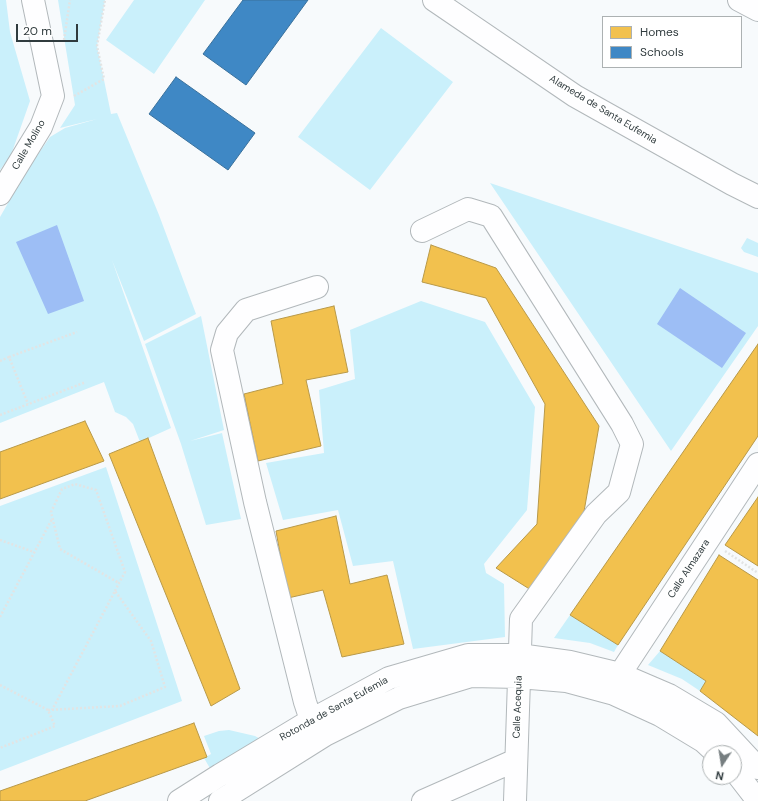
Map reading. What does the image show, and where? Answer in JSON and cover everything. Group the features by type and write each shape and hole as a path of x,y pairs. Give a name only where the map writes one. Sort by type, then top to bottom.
{"street":[{"name":"Calle Molino","path":"0,194 41,126 53,96 33,0"},
{"name":"Alameda de Santa Eufemia","path":"434,0 575,96 758,197"},
{"path":"739,0 758,10"},
{"name":"Calle Acequia","path":"422,231 468,208 491,216 622,424 632,444 620,492 596,514 521,619 515,801"},
{"path":"311,720 305,702 255,502 222,350 227,333 246,310 317,287"},
{"name":"Calle Almazara","path":"620,674 758,464"},
{"name":"Rotonda de Santa Eufemia","path":"179,801 220,774 311,720 389,678 468,655 519,655 570,662 620,674 669,695 716,723 758,768"},
{"name":"Rotonda de Santa Eufemia","path":"228,799 325,735 399,698 471,676 519,677 566,681 614,694 660,714 707,745"},
{"path":"423,801 516,760"},
{"path":"742,780 758,801"}],"path":[{"path":"73,96 104,79 97,46 105,0"},
{"path":"0,361 78,332"},
{"path":"9,357 28,404"},
{"path":"0,415 86,382"},
{"path":"0,748 55,726 50,710 125,572 96,490 75,484 62,489 51,512 60,549 119,583"},
{"path":"0,617 52,518"},
{"path":"0,540 34,552"},
{"path":"708,540 758,573"},
{"path":"0,685 50,710 120,706 165,687 151,641 115,591"}],"shaded area":[{"path":"0,0 6,0 10,32 30,101 11,155 0,170"},
{"path":"58,0 105,0 97,46 111,114 117,113 159,215 196,314 144,341 112,260 171,428 140,442 133,424 126,417 115,412 104,382 0,423 0,217 27,170 50,137 65,128 97,119 60,128 75,105"},
{"path":"134,0 205,0 154,74 106,40"},
{"path":"381,28 453,82 370,190 298,137"},
{"path":"490,183 758,273 758,326 671,451"},
{"path":"747,238 758,243 758,257 744,252 741,248"},
{"path":"421,301 485,322 535,407 527,510 484,564 486,573 504,584 505,637 413,649 393,561 353,566 338,510 283,520 266,463 324,453 319,390 355,379 350,330"},
{"path":"201,316 224,430 190,441 222,433 241,519 206,525 181,444 145,344"},
{"path":"106,467 182,701 0,771 0,506"},
{"path":"570,615 618,645 614,652 590,643 554,638"},
{"path":"660,651 706,681 700,691 682,679 648,665"},
{"path":"229,730 255,736 264,741 211,770 204,758 211,754 204,736 219,731"}],"water":[{"path":"57,225 84,301 48,314 16,242"},
{"path":"680,288 746,333 722,368 657,324"}],"building: Homes":[{"path":"431,245 496,268 599,426 582,523 539,595 496,568 537,524 545,404 486,298 422,282"},
{"path":"334,306 348,372 306,380 321,446 258,461 244,394 283,384 271,321"},
{"path":"758,344 758,436 618,645 570,615"},
{"path":"85,421 104,461 0,499 0,452"},
{"path":"148,438 240,689 211,706 109,454"},
{"path":"758,497 758,566 725,545"},
{"path":"336,516 350,584 387,575 404,644 342,657 323,590 288,598 276,531"},
{"path":"719,555 758,580 758,736 700,691 706,681 660,651"},
{"path":"194,723 207,757 85,801 0,801 0,791"}],"building: Schools":[{"path":"243,0 308,0 246,85 203,54"},
{"path":"176,77 255,133 228,170 149,114"}]}
